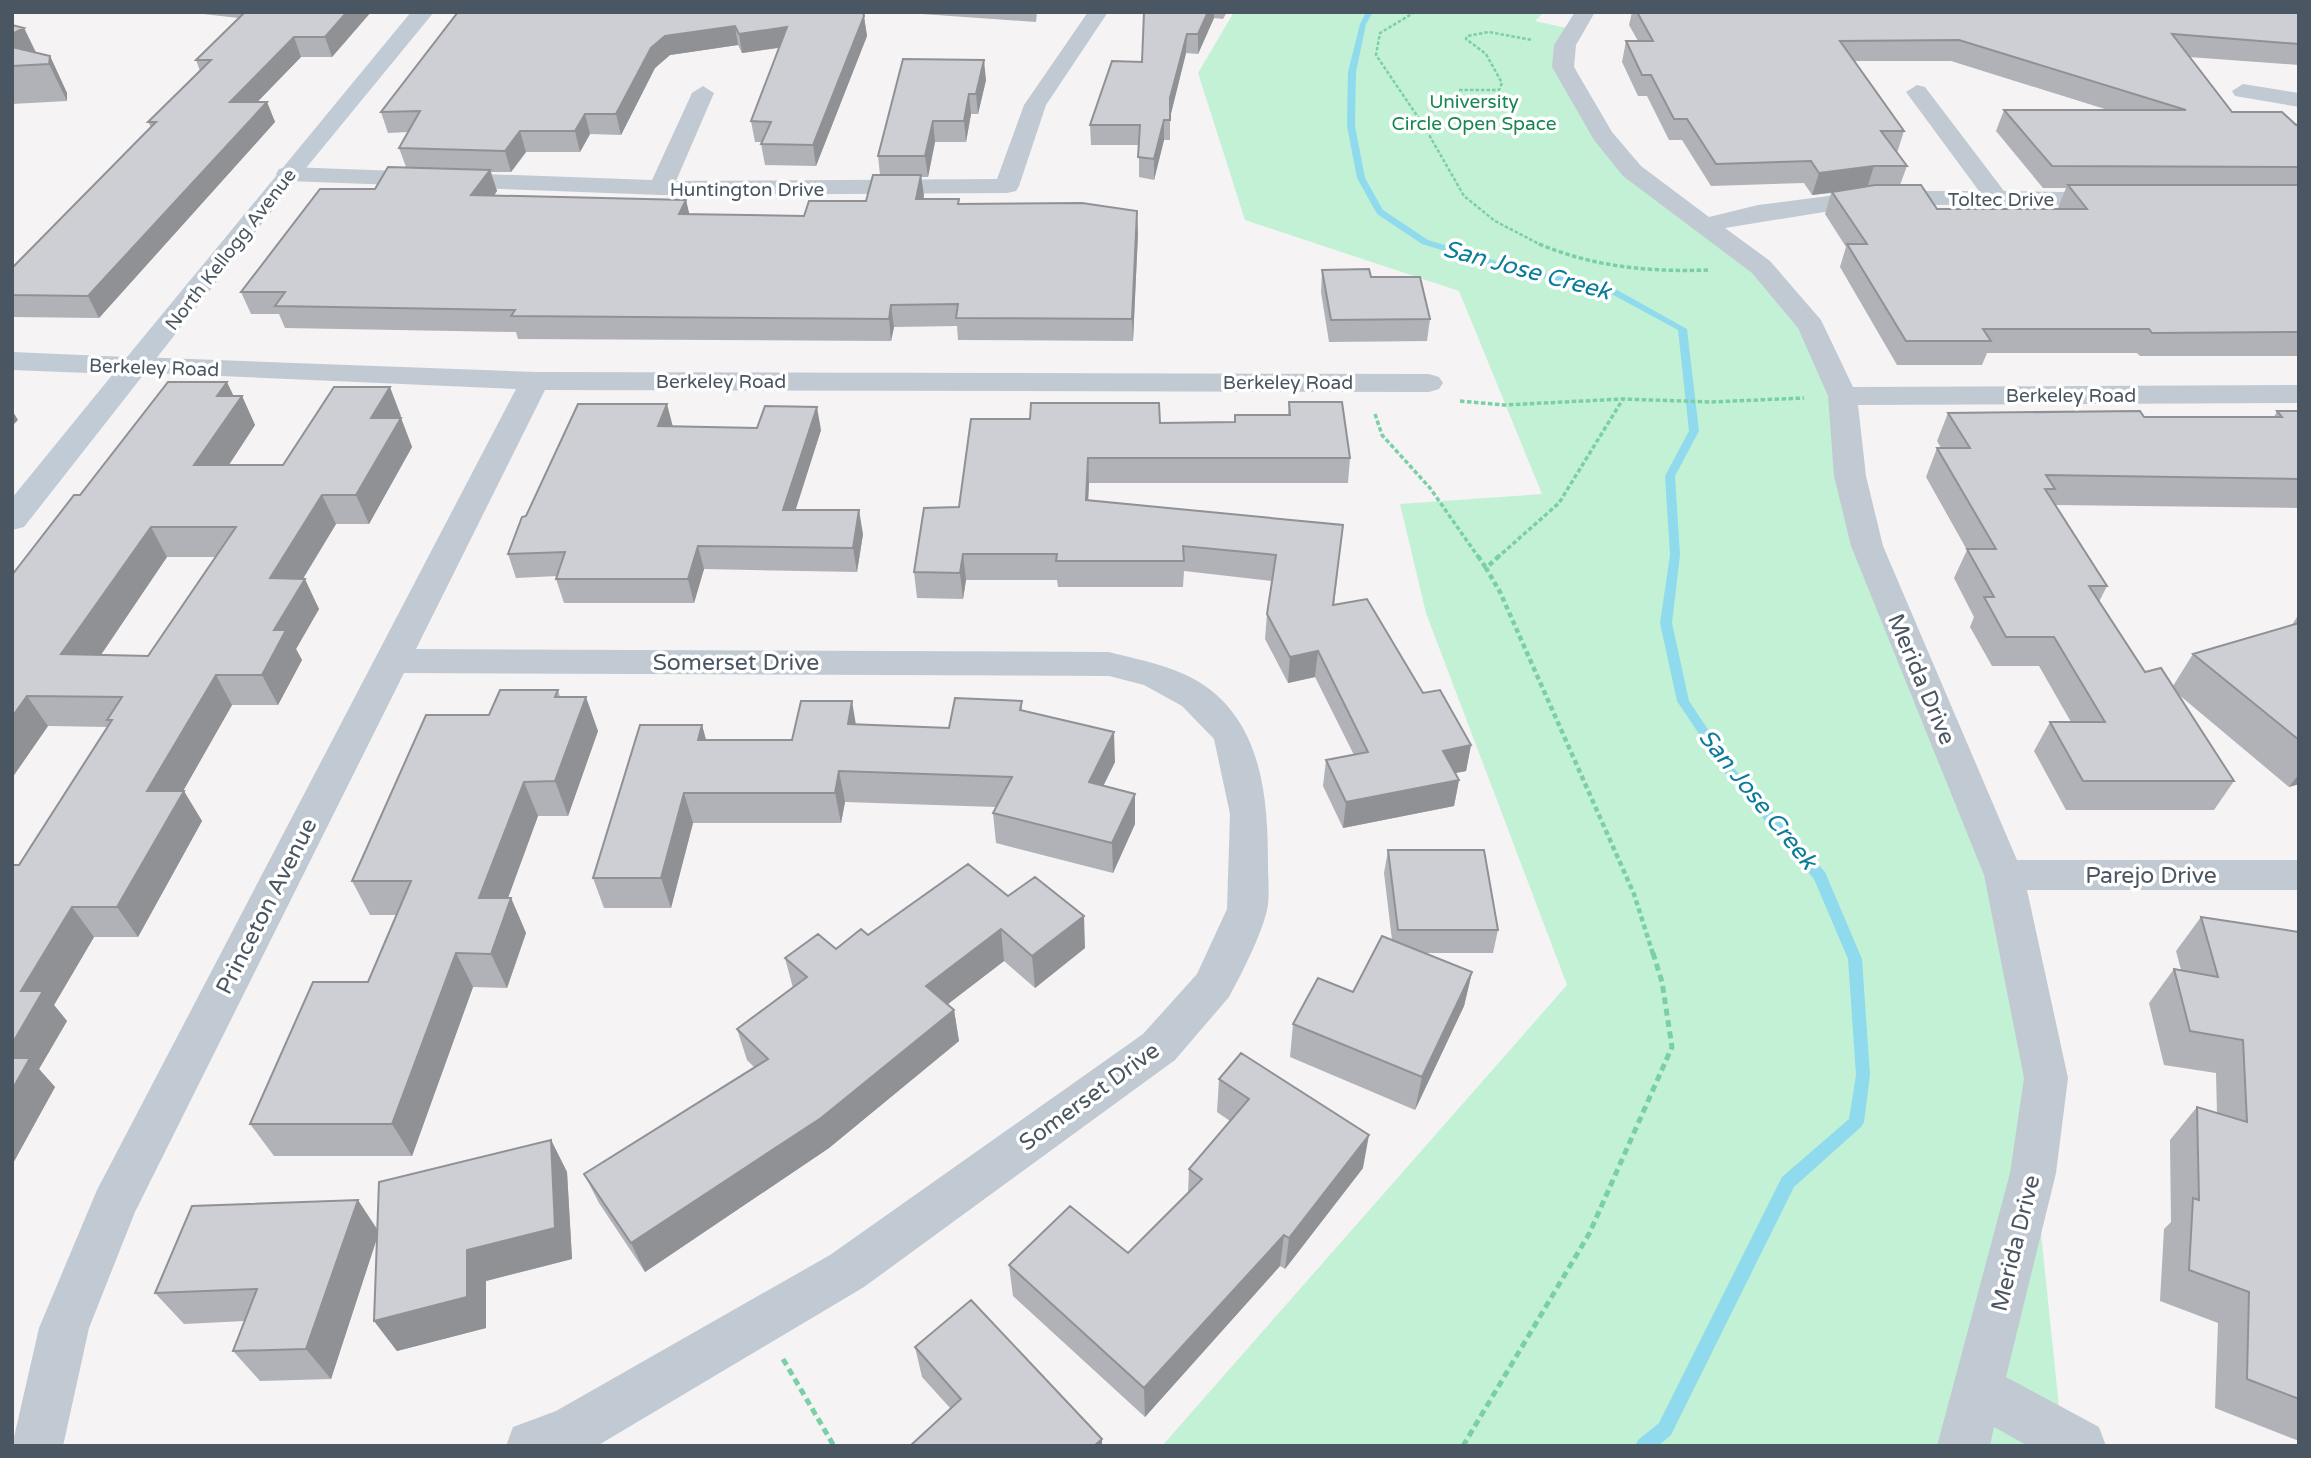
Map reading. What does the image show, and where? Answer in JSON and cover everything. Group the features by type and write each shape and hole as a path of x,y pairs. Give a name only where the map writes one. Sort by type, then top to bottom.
{"street":[{"name":"North Kellogg Avenue","path":"12,520 138,366 288,174 423,12"},
{"name":"Huntington Drive","path":"288,174 661,188 1007,186 1035,105 1098,12"},
{"path":"1564,45 1585,12"},
{"name":"Merida Drive","path":"1564,45 1563,67 1602,135 1632,171 1761,267 1811,326 1843,396 1850,476 1867,547 2004,875 2046,1078 2033,1173 1963,1446"},
{"path":"2243,91 2299,100"},
{"path":"1917,92 1998,199"},
{"path":"661,188 703,93"},
{"name":"Toltec Drive","path":"1706,225 1758,213 1867,198 2135,198"},
{"name":"Berkeley Road","path":"12,361 535,381 1429,383"},
{"name":"Princeton Avenue","path":"36,1446 64,1328 114,1205 535,381"},
{"name":"Berkeley Road","path":"1843,396 2299,394"},
{"name":"Somerset Drive","path":"391,661 1110,664 1156,676 1195,696 1224,726 1232,739 1249,814 1247,909 1214,985 1159,1047 847,1271 570,1432 532,1446"},
{"name":"Parejo Drive","path":"2004,875 2299,874"},
{"path":"1978,1389 2080,1446"}],"path":[{"path":"1415,12 1380,33 1376,55 1396,91 1424,125 1461,194 1481,214 1552,252 1605,268 1665,273 1761,267"},
{"path":"1460,90 1491,92 1499,90 1502,83 1486,54 1473,47 1466,39 1468,36 1499,33 1564,45"},
{"path":"1364,382 1382,435 1430,488 1500,592 1634,894 1661,982 1672,1047 1589,1234 1463,1446"},
{"path":"1429,383 1443,400 1504,405 1623,399 1710,402 1843,396"},
{"path":"1486,568 1559,503 1623,399"},
{"path":"761,1322 834,1446"}],"green space":[{"name":"University Circle Open Space","path":"1234,12 1544,12 1535,21 1571,29 1565,45 1603,135 1706,225 1811,326 1850,476 2004,875 2063,1446 1162,1446 1567,985 1426,613 1400,504 1542,494 1459,291 1245,220 1198,73"}],"building":[{"path":"245,12 347,12 325,37 294,37 230,102 267,102 88,296 12,295 12,268 156,122 148,122 211,60 196,60"},
{"path":"458,12 863,12 864,16 813,145 761,144 771,122 751,121 787,27 739,34 735,26 665,36 651,48 616,114 585,114 575,131 520,131 505,151 399,148 420,111 381,112"},
{"path":"1144,12 1208,12 1198,34 1187,34 1170,98 1170,120 1164,120 1154,159 1138,157 1140,125 1090,125 1112,61 1142,62"},
{"path":"1637,12 2299,12 2299,44 2172,34 2232,112 2282,112 2296,125 2299,124 2299,167 2052,166 2004,110 2186,110 1959,40 1840,41 1904,131 1881,131 1907,166 1874,166 1819,173 1811,161 1716,164 1687,119 1674,119 1651,75 1642,75 1626,41 1653,41"},
{"path":"12,25 24,28 12,34"},
{"path":"12,47 50,56 49,64 12,66"},
{"path":"903,59 984,60 976,94 969,94 964,121 933,121 925,156 878,156"},
{"path":"388,167 490,170 471,195 686,200 679,214 804,216 809,201 866,201 873,175 921,175 916,199 959,199 958,204 1082,203 1137,211 1132,319 956,318 958,304 891,305 889,319 511,316 515,310 275,306 285,292 241,292 320,189 375,189"},
{"path":"1875,185 1921,185 1937,209 2087,209 2068,185 2299,185 2299,332 2152,333 2149,329 1983,329 1991,341 1906,341 1847,244 1867,244 1832,192"},
{"path":"1369,269 1371,277 1420,277 1430,319 1331,320 1322,270"},
{"path":"168,382 227,382 217,396 242,396 194,465 283,465 334,387 390,387 371,418 401,418 356,495 322,495 270,578 305,579 274,630 286,630 262,675 216,675 147,791 184,791 117,907 72,907 21,991 43,991 12,1044 12,865 19,865 112,720 107,720 122,697 27,696 12,717 12,575 74,495 80,495","holes":["151,527 236,527 148,656 61,654"]},
{"path":"1289,402 1342,402 1350,458 1088,458 1086,500 1343,525 1333,605 1367,599 1423,693 1440,690 1471,745 1443,751 1459,780 1346,802 1326,760 1368,752 1318,651 1290,657 1267,614 1276,555 1183,546 1184,561 1056,561 1057,554 963,554 960,573 914,572 924,508 959,507 971,419 1030,419 1031,403 1159,403 1160,423 1235,422 1235,415 1290,415"},
{"path":"578,404 667,404 658,426 757,428 765,406 817,407 783,510 859,510 853,548 698,546 688,579 556,579 565,552 508,554 522,517 526,516"},
{"path":"2140,411 2144,417 2282,417 2277,411 2299,411 2299,479 2046,475 2055,489 2045,489 2107,586 2089,586 2145,672 2161,668 2234,781 2083,781 2050,722 2105,722 2054,637 2006,637 1984,597 1994,597 1967,549 1996,549 1937,448 1970,448 1948,413"},
{"path":"2299,623 2299,740 2193,654"},
{"path":"500,690 558,690 555,697 586,697 555,781 524,782 479,898 511,898 491,954 456,953 392,1124 250,1124 313,982 368,982 411,881 352,881 426,715 489,715"},
{"path":"955,698 1022,701 1020,710 1114,732 1089,782 1135,794 1112,843 993,813 1012,777 839,771 835,793 684,793 661,878 593,878 640,725 702,725 698,740 792,740 801,701 852,701 848,724 949,728"},
{"path":"1388,850 1484,850 1498,930 1398,930"},
{"path":"968,864 1008,896 1035,877 1084,916 1032,956 1001,929 926,986 954,1010 821,1118 631,1243 584,1174 768,1059 737,1029 807,977 785,958 818,934 836,949 861,929 868,935"},
{"path":"2201,917 2299,932 2299,1399 2247,1379 2249,1292 2189,1270 2193,1198 2199,1200 2197,1107 2247,1122 2243,1040 2190,1031 2174,969 2218,977"},
{"path":"1382,936 1472,972 1422,1077 1293,1024 1318,978 1353,992"},
{"path":"1241,1053 1369,1135 1289,1238 1284,1235 1144,1388 1009,1265 1070,1206 1128,1253 1202,1179 1189,1169 1249,1099 1219,1079"},
{"path":"12,1058 30,1058 12,1090"},
{"path":"551,1140 555,1228 467,1250 467,1297 374,1321 379,1182"},
{"path":"358,1200 306,1349 233,1351 257,1289 155,1293 192,1206"},
{"path":"971,1300 1102,1439 1094,1446 910,1446 961,1399 915,1347"}],"waterway":[{"name":"San Jose Creek","path":"1370,12 1363,24 1352,72 1351,126 1361,178 1380,212 1425,242 1524,272 1607,288 1682,329 1694,431 1670,476 1675,555 1666,623 1683,701 1729,770 1820,876 1855,959 1863,1075 1856,1122 1788,1182 1665,1429 1644,1446"}]}
